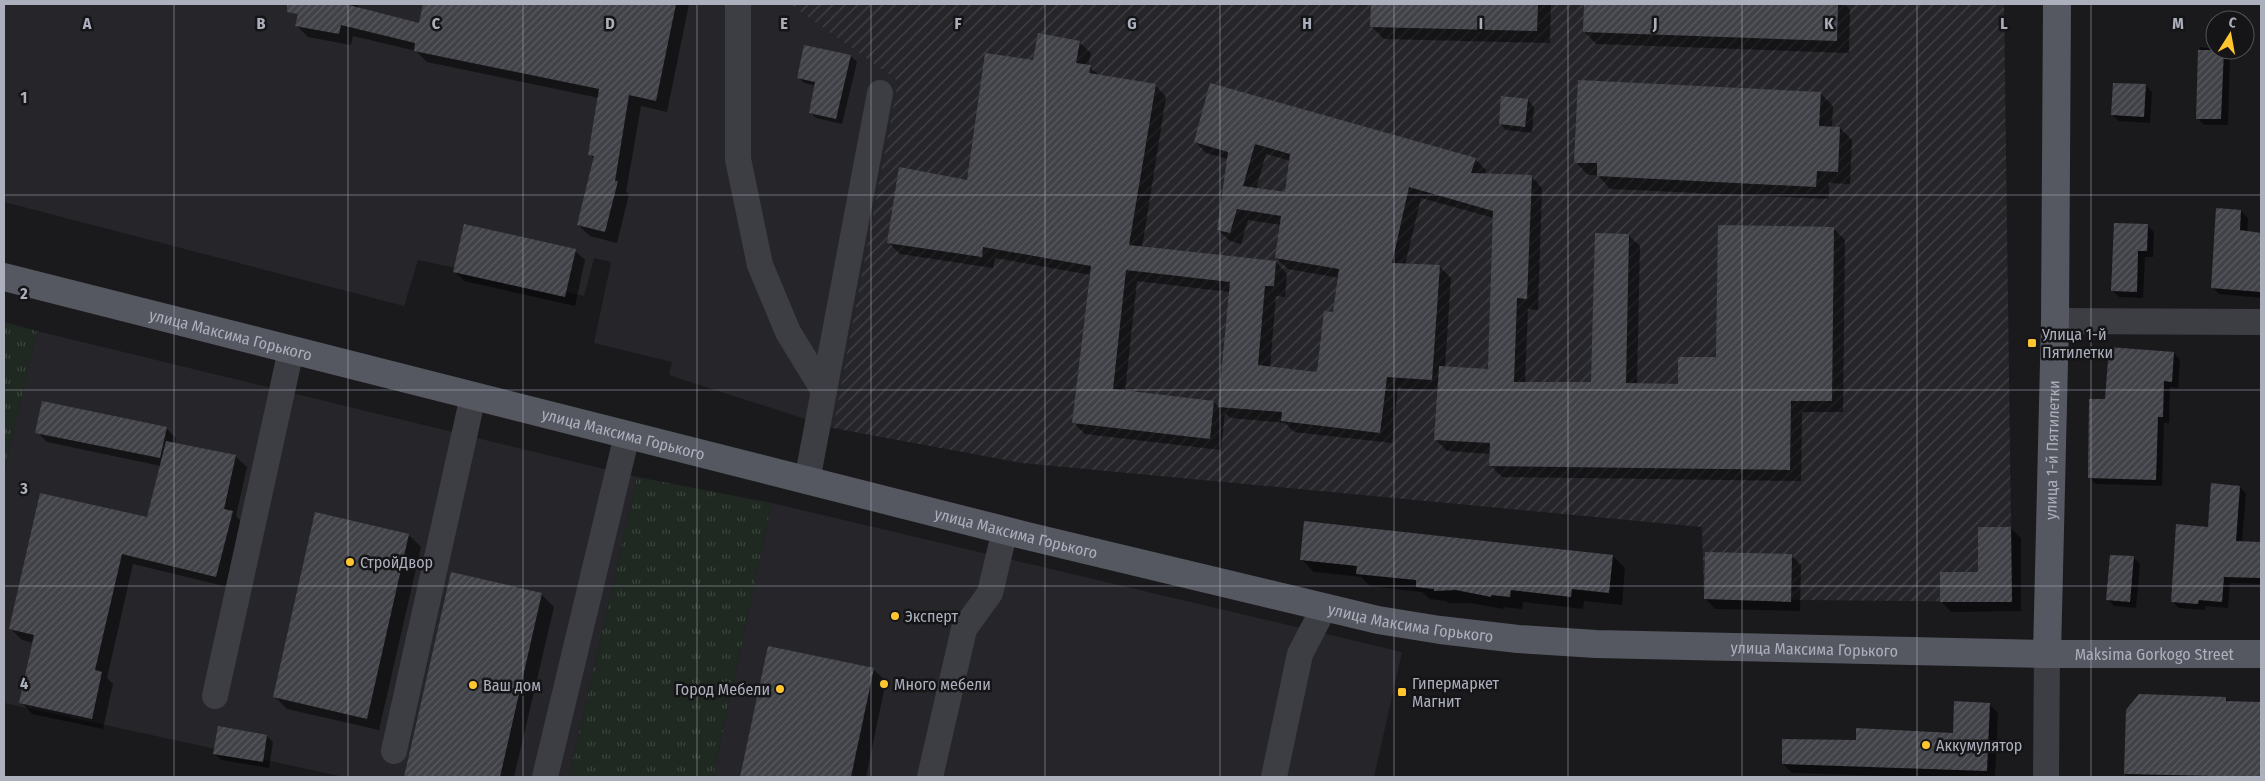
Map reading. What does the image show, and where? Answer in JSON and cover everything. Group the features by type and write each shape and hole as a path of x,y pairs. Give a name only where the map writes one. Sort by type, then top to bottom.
{"main road":[{"name":"улица 1-й Пятилетки","path":"2048,654 2055,321 2058,4"},
{"name":"улица Максима Горького","path":"4,277 1005,530 1324,608 1440,630 1518,639 1596,644 2048,654"},
{"name":"Maksima Gorkogo Street","path":"2048,654 2261,654"}],"street":[{"path":"738,4 738,159 760,265 788,332 824,392"},
{"path":"807,481 880,93"},
{"path":"2055,321 2261,322"},
{"path":"215,696 291,350"},
{"path":"394,751 473,396"},
{"path":"545,777 628,435"},
{"path":"930,777 964,629 990,592 1005,530"},
{"path":"1274,777 1300,654 1324,608"},
{"name":"улица 1-й Пятилетки","path":"2046,777 2048,654"}],"shaded area":[{"path":"4,4 790,4 898,81 833,428 669,375 672,362 594,343 611,262 594,258 584,296 418,260 404,306 4,202"},
{"path":"790,4 2004,4 2012,602 1704,599 1702,527 1022,463 833,428 898,81"},
{"path":"37,331 637,477 569,777 344,777 4,703 4,473"},
{"path":"772,503 1402,652 1374,777 713,777"}],"green space":[{"path":"4,322 37,331 4,473"},
{"path":"637,477 772,503 713,777 569,777"}],"building":[{"path":"287,4 345,4 419,23 423,4 676,4 656,101 629,95 615,181 618,181 605,232 577,225 594,156 588,155 599,89 414,51 415,43 341,25 339,34 295,26 298,14 287,12"},
{"path":"1371,4 1538,4 1537,31 1370,27"},
{"path":"1584,4 1838,4 1837,41 1583,32"},
{"path":"1038,33 1080,41 1076,63 1091,65 1089,73 1156,84 1129,245 1276,261 1274,286 1265,286 1258,365 1317,372 1324,311 1333,312 1339,269 1275,258 1281,216 1237,209 1230,233 1217,230 1228,152 1194,142 1210,83 1476,158 1471,173 1532,175 1527,299 1517,298 1514,382 1591,382 1595,233 1629,234 1626,383 1678,384 1678,357 1716,357 1718,225 1834,227 1832,401 1791,401 1790,470 1489,466 1490,443 1434,440 1439,366 1488,369 1493,211 1409,187 1392,263 1440,265 1432,380 1387,377 1380,433 1281,421 1282,412 1218,407 1230,282 1126,270 1113,389 1214,401 1210,439 1072,423 1091,266 983,247 982,257 887,243 899,167 967,180 985,53 1033,60","holes":["1255,144 1290,154 1285,192 1243,186"]},
{"path":"804,45 851,55 836,119 809,113 815,82 797,78"},
{"path":"2198,50 2205,50 2205,60 2224,60 2221,119 2196,119"},
{"path":"1578,80 1821,92 1819,126 1840,127 1838,172 1817,171 1816,187 1597,176 1597,163 1574,163"},
{"path":"2113,83 2146,84 2144,117 2111,115"},
{"path":"1501,96 1528,99 1525,127 1499,124"},
{"path":"2216,208 2241,210 2240,230 2261,233 2261,292 2211,288"},
{"path":"2114,223 2148,224 2147,251 2138,251 2137,292 2111,291"},
{"path":"464,224 576,249 565,297 453,272"},
{"path":"2109,347 2174,352 2172,382 2164,381 2163,417 2158,417 2156,480 2088,478 2089,399 2105,399"},
{"path":"42,401 167,427 160,458 35,433"},
{"path":"166,441 236,455 224,509 233,511 216,577 122,554 95,670 102,672 92,719 19,703 34,635 9,629 40,493 147,517"},
{"path":"2211,483 2240,486 2236,541 2261,542 2261,578 2224,577 2222,602 2199,600 2198,604 2171,602 2176,524 2208,527"},
{"path":"315,512 409,534 367,719 273,697"},
{"path":"1304,521 1613,555 1609,593 1572,589 1571,597 1511,590 1510,597 1491,595 1491,597 1456,590 1434,591 1434,589 1416,587 1416,580 1356,574 1357,566 1300,560"},
{"path":"1978,527 2011,527 2012,602 1940,602 1940,572 1978,572"},
{"path":"1705,552 1792,554 1791,602 1704,599"},
{"path":"2110,555 2134,556 2130,602 2106,600"},
{"name":"Ваш дом","path":"451,572 542,593 500,777 404,777"},
{"path":"768,646 874,668 851,777 740,777"},
{"path":"2139,694 2226,697 2226,701 2261,702 2261,777 2124,774 2126,710"},
{"path":"1954,701 1990,703 1987,771 1782,764 1782,739 1856,740 1856,728 1953,733"},
{"path":"218,726 267,735 263,762 213,754"}],"place":[{"name":"Улица 1-й Пятилетки","path":"2032,343"},
{"name":"СтройДвор","path":"350,562"},
{"name":"Эксперт","path":"895,616"},
{"name":"Много мебели","path":"884,684"},
{"name":"Ваш дом","path":"473,685"},
{"name":"Город Мебели","path":"780,689"},
{"name":"Гипермаркет Магнит","path":"1402,692"},
{"name":"Аккумулятор","path":"1926,745"}]}
